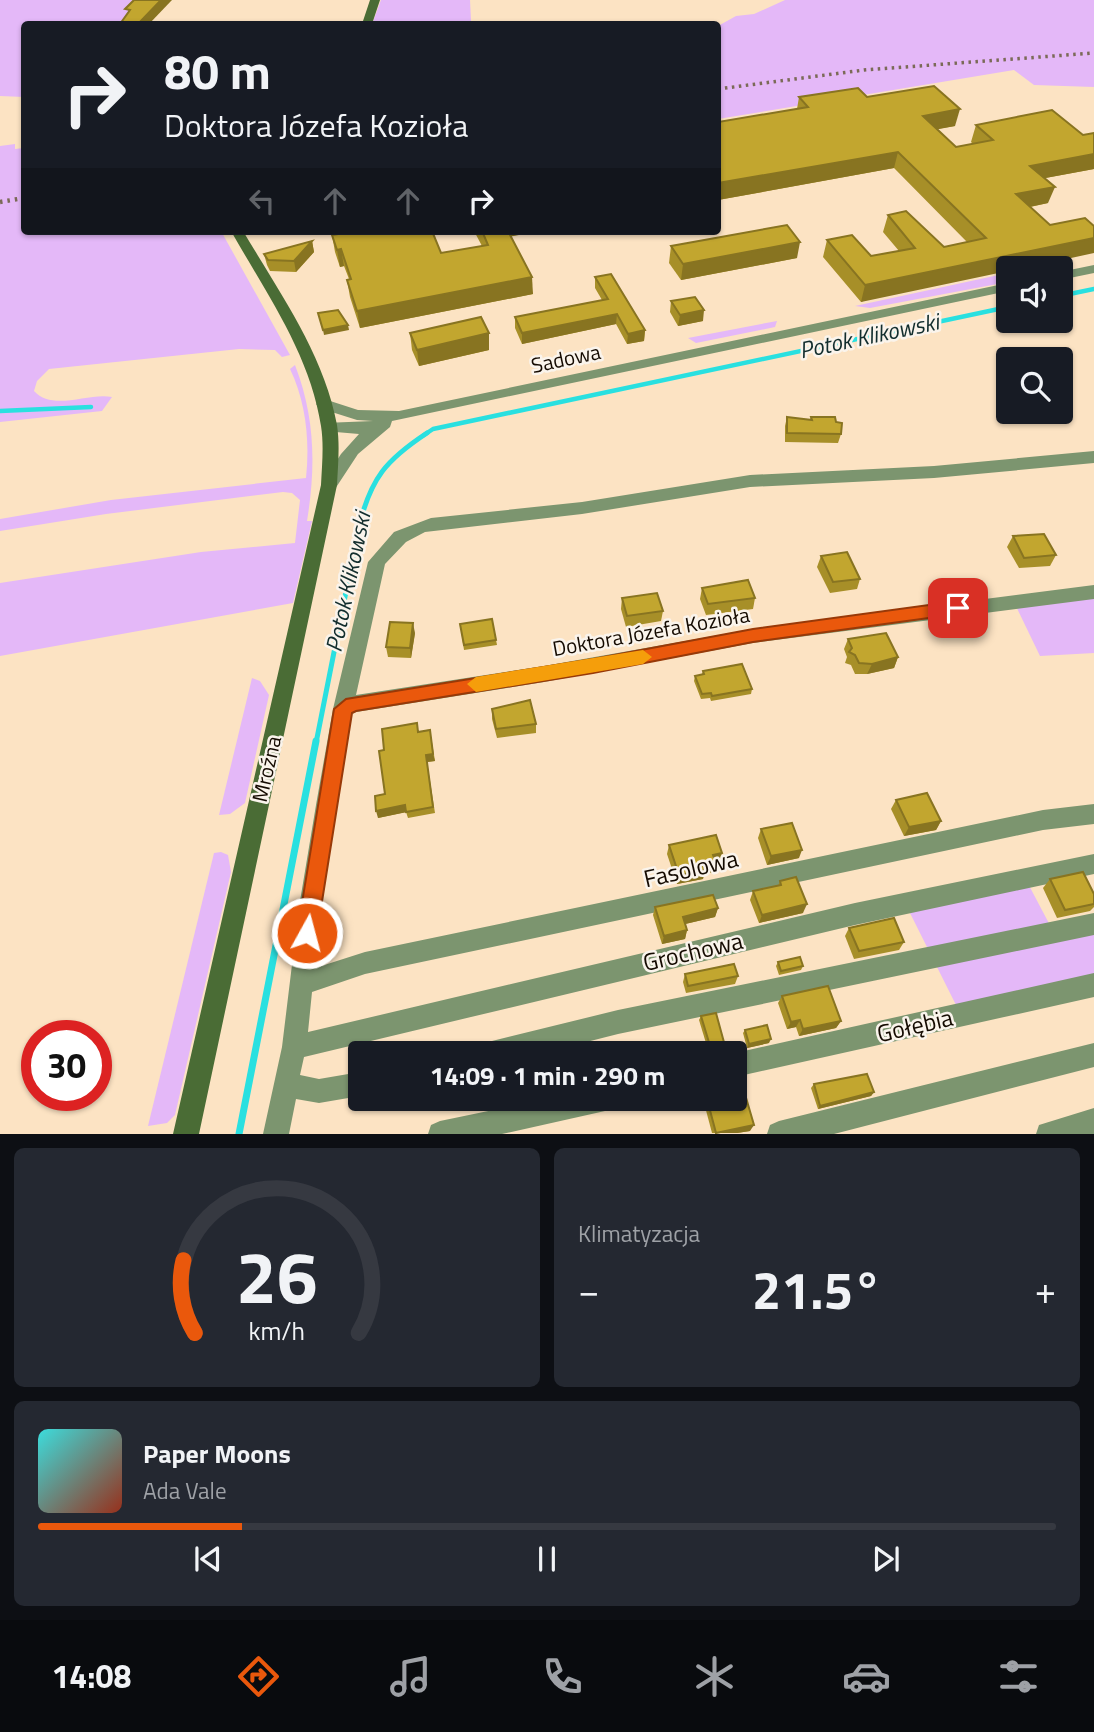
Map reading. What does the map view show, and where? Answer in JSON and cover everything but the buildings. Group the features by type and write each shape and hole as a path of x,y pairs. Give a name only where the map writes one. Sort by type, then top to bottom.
{"main road":[{"path":"367,21 375,0"},
{"path":"239,235 309,360 324,404"},
{"name":"Mroźna","path":"186,1133 329,485 330,428 324,404"}],"street":[{"path":"1073,273 1094,269"},
{"name":"Sadowa","path":"324,404 357,415 392,419 996,290"},
{"path":"330,428 357,415"},
{"path":"330,428 355,429 392,419"},
{"path":"329,485 346,455 359,441 392,419"},
{"path":"276,1133 295,1046 310,907 343,709 377,562 388,547 411,528 582,508 751,481 934,472 1094,457"},
{"name":"Doktora Józefa Kozioła","path":"343,709 352,704 593,666 753,635 1094,592"},
{"name":"Fasolowa","path":"301,984 330,972 378,960 1043,820 1094,814"},
{"name":"Grochowa","path":"295,1046 868,911 1094,864"},
{"path":"541,1041 618,1022 1094,924"},
{"name":"Gołębia","path":"747,1062 1094,985"},
{"path":"779,1133 893,1107 1094,1055"},
{"path":"287,1085 319,1091 348,1086"},
{"path":"440,1133 547,1111"},
{"path":"1048,1133 1094,1121"}],"shaded area":[{"path":"0,0 141,0 123,21 21,21 21,97 0,96"},
{"path":"381,0 470,0 471,21 373,21"},
{"path":"785,0 1094,0 1094,87 1034,85 1014,70 721,119 721,24 736,16 754,14"},
{"path":"15,144 15,149 21,148 21,235 223,235 290,355 282,357 275,350 239,349 49,369 37,381 34,391 42,397 61,401 112,397 102,411 0,422 0,146"},
{"path":"996,276 996,284 870,308 855,306"},
{"path":"777,321 775,327 696,343 688,338"},
{"path":"295,365 310,423 312,481 307,521 312,521 293,603 0,656 0,583 201,552 295,543 300,500 292,493 283,492 106,514 0,531 0,519 111,500 306,478 306,422 290,369"},
{"path":"1094,592 1094,653 1040,656 1013,600"},
{"path":"252,678 260,681 269,695 245,803 230,814 219,815"},
{"path":"214,853 228,855 231,872 175,1115 167,1123 148,1126"},
{"path":"1024,876 1053,931 1094,924 1094,985 961,1015 905,903"}],"waterway":[{"name":"Potok Klikowski","path":"1073,293 1094,289"},
{"name":"Potok Klikowski","path":"427,433 433,429 996,310"},
{"path":"0,411 91,407"},
{"name":"Potok Klikowski","path":"316,743 359,526 369,495 391,462 427,433"},
{"name":"Potok Klikowski","path":"239,1134 316,741"}],"railway":[{"path":"721,89 864,70 1094,53"},
{"path":"0,202 21,198"}],"slow traffic":[{"path":"476,684 643,657"}],"route":[{"path":"307,933 343,709 352,704 530,677 753,635 958,608"}]}
